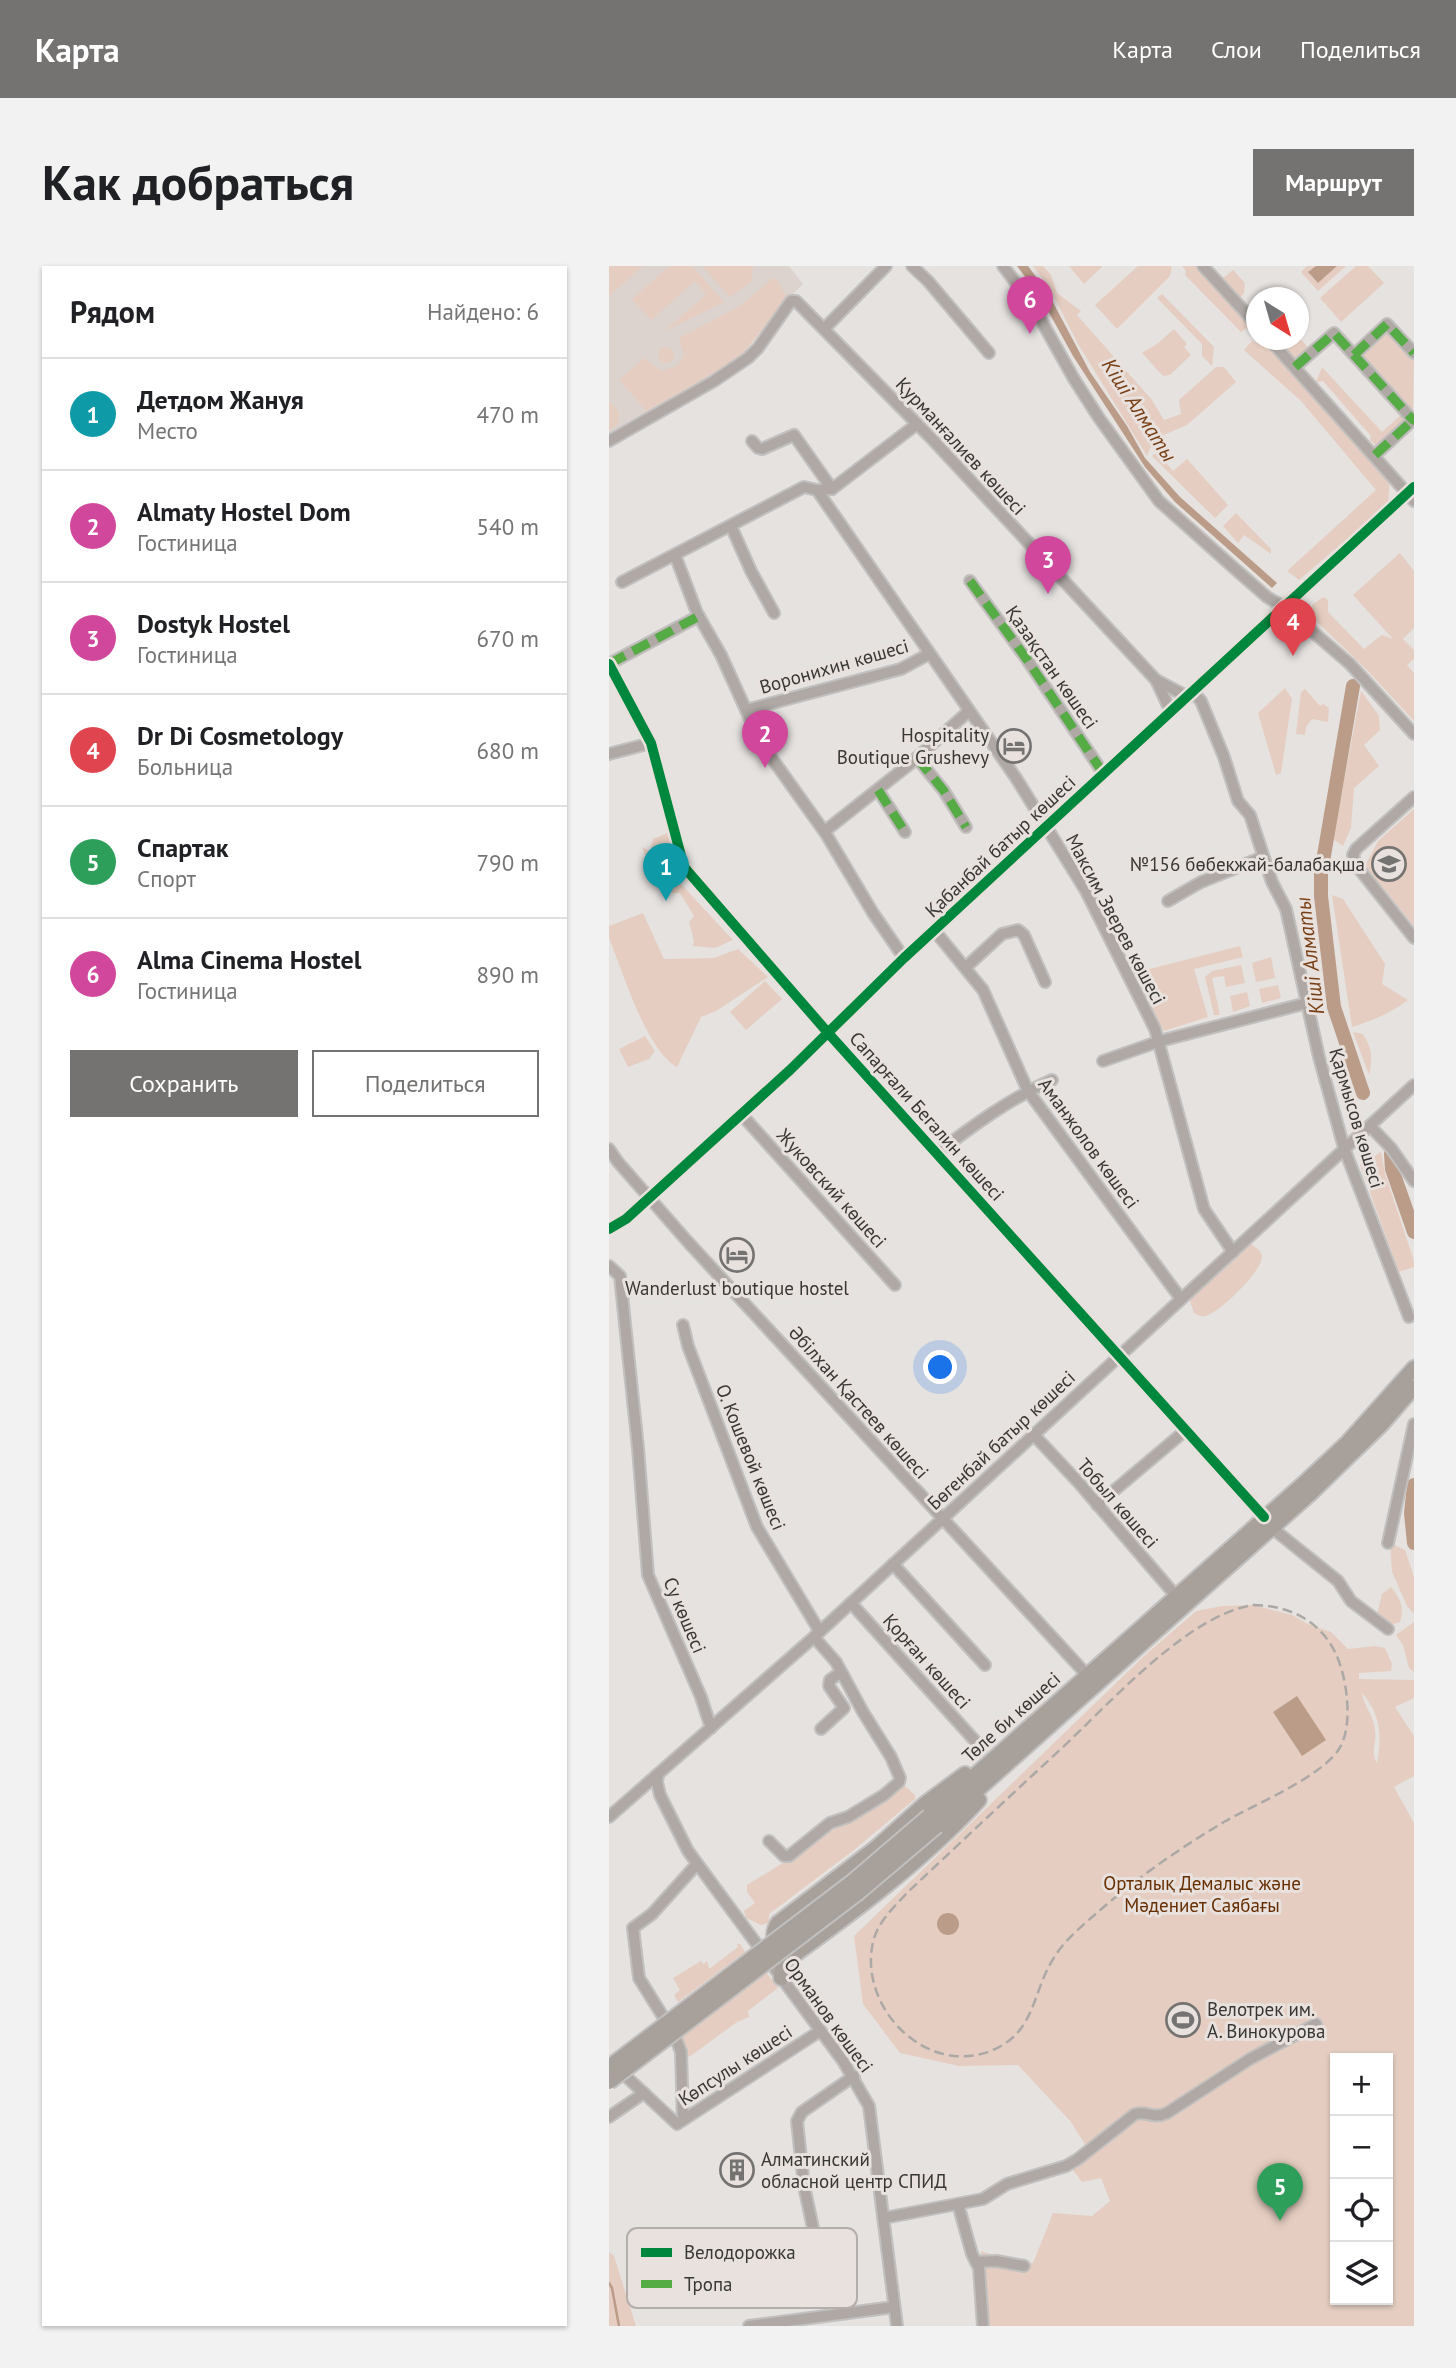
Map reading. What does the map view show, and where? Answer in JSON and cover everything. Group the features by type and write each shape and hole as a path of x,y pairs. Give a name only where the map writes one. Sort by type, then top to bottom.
{"main road":[{"name":"Төле би көшесі","path":"609,2082 859,1892 933,1821 1268,1522 1348,1442 1414,1368"},
{"name":"Төле би көшесі","path":"1014,1749 1087,1675 1176,1596 1356,1451 1414,1387"},
{"path":"796,1954 784,1953 775,1944 773,1935 778,1923 877,1847 939,1793 1014,1749"},
{"path":"781,1978 783,1963 889,1882 963,1818 1014,1749"},
{"name":"Төле би көшесі","path":"609,2067 933,1821"}],"street":[{"path":"824,329 886,266"},
{"path":"912,266 989,353"},
{"path":"1003,266 1032,304 1093,408 1154,494 1267,597 1284,607 1350,664 1414,734"},
{"path":"1203,266 1246,313"},
{"name":"Қурманғалиев көшесі","path":"609,441 714,381 748,358 791,301 796,300 917,424 1156,680"},
{"path":"1354,355 1387,324 1414,353"},
{"path":"1295,367 1334,333 1413,420 1375,455"},
{"path":"1279,350 1412,494"},
{"path":"622,582 804,487 832,489 917,424"},
{"path":"753,441 762,449 794,435 832,489"},
{"name":"Максим Зверев көшесі","path":"817,490 1038,812 1086,891 1160,1041 1204,1209 1233,1252"},
{"name":"Қабанбай батыр көшесі","path":"609,1229 626,1219 742,1115 829,1034 904,958 1103,773 1412,494"},
{"path":"731,526 774,613"},
{"path":"675,555 699,616 721,655 761,743 825,831 873,913 904,958"},
{"name":"Қазақстан көшесі","path":"970,580 1028,660 1103,773"},
{"path":"609,664 699,616"},
{"name":"Воронихин көшесі","path":"746,710 901,669 929,654"},
{"name":"Сапарғали Бегалин көшесі","path":"609,664 651,743 684,867 829,1034 1268,1522 1338,1581 1352,1601 1388,1629"},
{"path":"1156,680 1190,695"},
{"path":"1156,680 1171,712"},
{"name":"Қармысов көшесі","path":"1190,695 1201,701 1224,757 1238,801 1250,815 1272,882 1286,909 1344,1147 1409,1317"},
{"path":"825,831 917,758 969,711"},
{"path":"609,754 651,743"},
{"path":"917,758 944,792 966,827"},
{"path":"878,790 905,832"},
{"path":"1414,797 1356,849 1353,855 1356,865 1414,938"},
{"path":"1168,901 1201,882 1263,857"},
{"name":"Аманжолов көшесі","path":"935,930 987,997 1028,1091 1181,1299"},
{"path":"966,967 1002,934 1018,930 1024,935 1045,982"},
{"path":"1103,1061 1160,1041 1307,1003"},
{"path":"937,1153 985,1116 1052,1080"},
{"name":"Бөгенбай батыр көшесі","path":"609,1817 816,1635 1414,1085"},
{"name":"Жуковский көшесі","path":"742,1115 895,1286"},
{"path":"1370,1126 1391,1147 1414,1181"},
{"name":"Әбілхан Қастеев көшесі","path":"609,1149 648,1198 1087,1675"},
{"name":"Су көшесі","path":"609,1266 620,1276 649,1575 701,1697 711,1728"},
{"name":"О. Кошевой көшесі","path":"683,1325 688,1346 757,1527 817,1627 816,1635 836,1662 900,1773 899,1782 884,1795 848,1817 830,1823 789,1856 784,1856 769,1841"},
{"path":"1388,1543 1414,1424"},
{"path":"1097,1505 1186,1430"},
{"name":"Тобыл көшесі","path":"1033,1434 1176,1596"},
{"path":"893,1564 985,1665"},
{"name":"Қорған көшесі","path":"851,1603 976,1742"},
{"path":"821,1729 844,1708 829,1686 830,1680 841,1672"},
{"name":"Орманов көшесі","path":"658,1774 660,1795 697,1864 854,2076 869,2106 897,2326"},
{"path":"683,2120 681,2052 675,2036 639,1978 633,1928 652,1914 697,1864"},
{"path":"884,2218 983,2199 1007,2185 1066,2166 1135,2114 1140,2112 1158,2117 1167,2113 1250,2059 1317,2024"},
{"name":"Көпсулы көшесі","path":"609,2060 677,2124 820,2031"},
{"path":"813,2228 804,2186 797,2121 802,2112 854,2076"},
{"path":"609,2117 644,2094"},
{"path":"958,2204 979,2268 983,2326"},
{"path":"976,2262 996,2261 1024,2266"},
{"path":"749,2326 894,2307"}],"shaded area":[{"path":"609,266 789,266 803,284 772,315 744,353 731,363 609,433"},
{"path":"1017,266 1028,266 1048,293 1090,372 1145,458 1180,497 1277,583 1272,588 1175,502 1145,467 1073,356 1041,298"},
{"path":"1316,266 1337,266 1318,283 1308,272"},
{"path":"1297,1696 1326,1740 1302,1756 1273,1712"},
{"path":"944,1913 952,1913 959,1920 959,1928 952,1935 944,1935 937,1928 937,1920"}],"green space":[{"path":"609,266 643,266 609,296"},
{"path":"669,266 692,266 724,302 665,331 706,294 695,281 651,320 632,299"},
{"path":"702,266 753,266 751,282 730,297"},
{"path":"1033,266 1043,266 1051,275 1057,293 1081,311 1077,315 1152,400 1164,420 1181,414 1179,400 1216,367 1224,367 1236,382 1187,425 1154,439 1147,456 1078,344 1049,287"},
{"path":"1069,266 1103,266 1084,284"},
{"path":"1138,266 1172,266 1170,276 1117,329 1095,305"},
{"path":"1182,266 1198,266 1246,318 1246,328 1241,332 1185,275 1186,271"},
{"path":"1307,266 1316,266 1309,273 1318,283 1337,266 1346,266 1318,291 1301,272"},
{"path":"1356,266 1368,266 1384,283 1341,322 1320,298"},
{"path":"1233,270 1245,283 1244,293 1239,299 1222,279"},
{"path":"773,278 788,299 731,363 647,411 619,380 644,358 661,371 677,366 684,355 679,338 740,306"},
{"path":"1162,294 1214,347 1212,366 1202,356 1202,344 1157,298"},
{"path":"1174,329 1187,344 1184,347 1191,355 1170,375 1163,376 1142,353"},
{"path":"1387,329 1414,358 1413,413 1361,354"},
{"path":"666,347 672,349 672,361 666,363 660,361 658,355 660,349"},
{"path":"1246,348 1246,350 1274,350 1390,480 1388,504 1299,580 1287,571 1376,490 1301,401 1244,350"},
{"path":"1285,350 1308,350 1296,362"},
{"path":"1322,367 1382,432 1402,414 1406,420 1377,446 1323,381 1316,382"},
{"path":"609,401 619,412 618,424 609,430"},
{"path":"1158,454 1173,471 1187,459 1228,505 1215,518 1152,456"},
{"path":"1236,513 1271,549 1271,554 1244,535 1238,543 1223,526"},
{"path":"1400,553 1414,571 1414,628 1403,639 1414,650 1414,659 1407,665 1414,673 1414,721 1366,669 1314,619 1312,605 1323,597 1328,600 1328,612 1364,649 1382,635 1393,639 1353,595"},
{"path":"1285,688 1292,699 1281,773 1276,775 1258,713"},
{"path":"1305,689 1320,706 1323,704 1329,708 1328,722 1312,719 1306,727 1305,735 1296,734 1301,692"},
{"path":"1361,691 1379,716 1380,730 1364,745 1379,766 1354,788 1351,828 1343,846 1333,839"},
{"name":"№156 бөбекжай-балабақша","path":"1414,809 1414,926 1365,866 1378,841"},
{"path":"668,833 680,883 733,940 715,948 693,946 689,922 694,916 680,893 672,893 663,875 652,876 642,847 650,851 653,839"},
{"path":"1332,895 1343,899 1385,964 1382,984 1408,1000 1381,1016 1352,1027"},
{"path":"643,913 664,959 714,958 738,949 768,977 716,1011 701,1017 677,1067 666,1058 646,1028 609,938 609,926"},
{"path":"1240,946 1243,957 1194,969 1208,1017 1164,1031 1134,973"},
{"path":"1271,957 1275,978 1256,982 1252,963"},
{"path":"1241,965 1245,983 1226,987 1224,976 1212,978 1220,1015 1214,1015 1205,977 1212,971"},
{"path":"765,981 782,999 746,1030 730,1012"},
{"path":"1278,985 1281,998 1262,1003 1259,989"},
{"path":"1247,992 1250,1006 1233,1012 1230,996"},
{"path":"1353,1032 1363,1034 1370,1049 1369,1075"},
{"path":"645,1036 655,1051 649,1059 628,1067 619,1049"},
{"path":"1381,1152 1385,1174 1414,1261 1414,1267 1399,1272 1360,1165"},
{"path":"1251,1244 1262,1256 1248,1281 1220,1308 1205,1316 1194,1313 1190,1301 1193,1291 1213,1279 1246,1245"},
{"path":"1390,1543 1405,1550 1414,1577 1414,1614 1407,1606 1392,1572"},
{"path":"1391,1587 1399,1599 1402,1612 1400,1622 1391,1625 1377,1615 1382,1594"},
{"name":"Орталық Демалыс және Мәдениет Саябағы","path":"1253,1605 1292,1615 1331,1632 1348,1649 1375,1646 1385,1648 1392,1664 1391,1671 1359,1673 1359,1679 1414,1680 1414,1698 1395,1707 1414,1736 1414,1776 1394,1787 1414,1823 1414,2326 982,2326 981,2251 1014,2262 1033,2263 1053,2213 1092,2216 1110,2201 1101,2178 1082,2182 1072,2169 1091,2154 1071,2122 1018,2065 959,2066 900,2053 863,2004 854,1936 1143,1657 1196,1611 1222,1606","holes":["1362,1693 1379,1726 1377,1763 1374,1755 1374,1725"]},
{"path":"1414,1622 1414,1672 1409,1668 1403,1645 1396,1635"},
{"path":"901,1785 915,1795 915,1799 854,1850 769,1914 769,1923 761,1925 746,1918 744,1911 755,1903 747,1892 747,1885 786,1861 820,1835 845,1825"},
{"path":"737,1944 740,1944 745,1952 678,2002 674,1995 680,1990 673,1978 701,1961 704,1964 707,1961 709,1969 738,1947"},
{"path":"766,1972 778,1988 748,2011 749,2017 737,2022 689,2057 679,2038"},
{"path":"609,2252 614,2256 627,2297 627,2308 630,2308 636,2326 609,2326"}],"waterway":[{"name":"Кіші Алматы","path":"1353,686 1321,873 1321,896 1334,1007 1363,1093"},
{"name":"Кіші Алматы","path":"1391,1154 1392,1169 1414,1232"},
{"name":"Кіші Алматы","path":"1414,1485 1411,1513 1414,1543"},
{"path":"609,2283 619,2326"}],"railway":[{"path":"1253,1605 1278,1608 1301,1616 1320,1631 1335,1652 1343,1674 1347,1701 1346,1728 1339,1749 1330,1760 1302,1780 1224,1822 1175,1853 1086,1922 1056,1954 1025,2023 1007,2042 993,2050 968,2056 944,2054 922,2046 903,2031 887,2013 876,1991 871,1967 873,1942 888,1914 909,1891 1151,1663 1202,1625 1228,1612 1253,1605"}],"marked path":[{"path":"1354,355 1387,324 1414,353"},
{"path":"1295,367 1334,333 1414,419"},
{"path":"1375,455 1413,420"},
{"path":"970,581 1028,661 1103,773"},
{"path":"609,664 699,616"},
{"path":"917,758 944,791 966,827"},
{"path":"878,790 905,832"}],"cycle path":[{"path":"609,1229 626,1219 790,1070 904,958 1414,487"},
{"path":"609,664 651,743 684,867 829,1034 1264,1517"}],"place":[{"name":"Alma Cinema Hostel","path":"1030,334"},
{"name":"Dostyk Hostel","path":"1048,594"},
{"name":"Dr Di Cosmetology","path":"1293,656"},
{"name":"Hospitality Boutique Grushevy","path":"1014,746"},
{"name":"Almaty Hostel Dom","path":"765,768"},
{"name":"№156 бөбекжай-балабақша","path":"1389,864"},
{"name":"Детдом Жануя","path":"666,901"},
{"name":"Wanderlust boutique hostel","path":"737,1255"},
{"name":"Велотрек им. А. Винокурова","path":"1183,2020"},
{"name":"Алматинский обласной центр СПИД","path":"737,2170"},
{"name":"Спартак","path":"1280,2221"}]}
